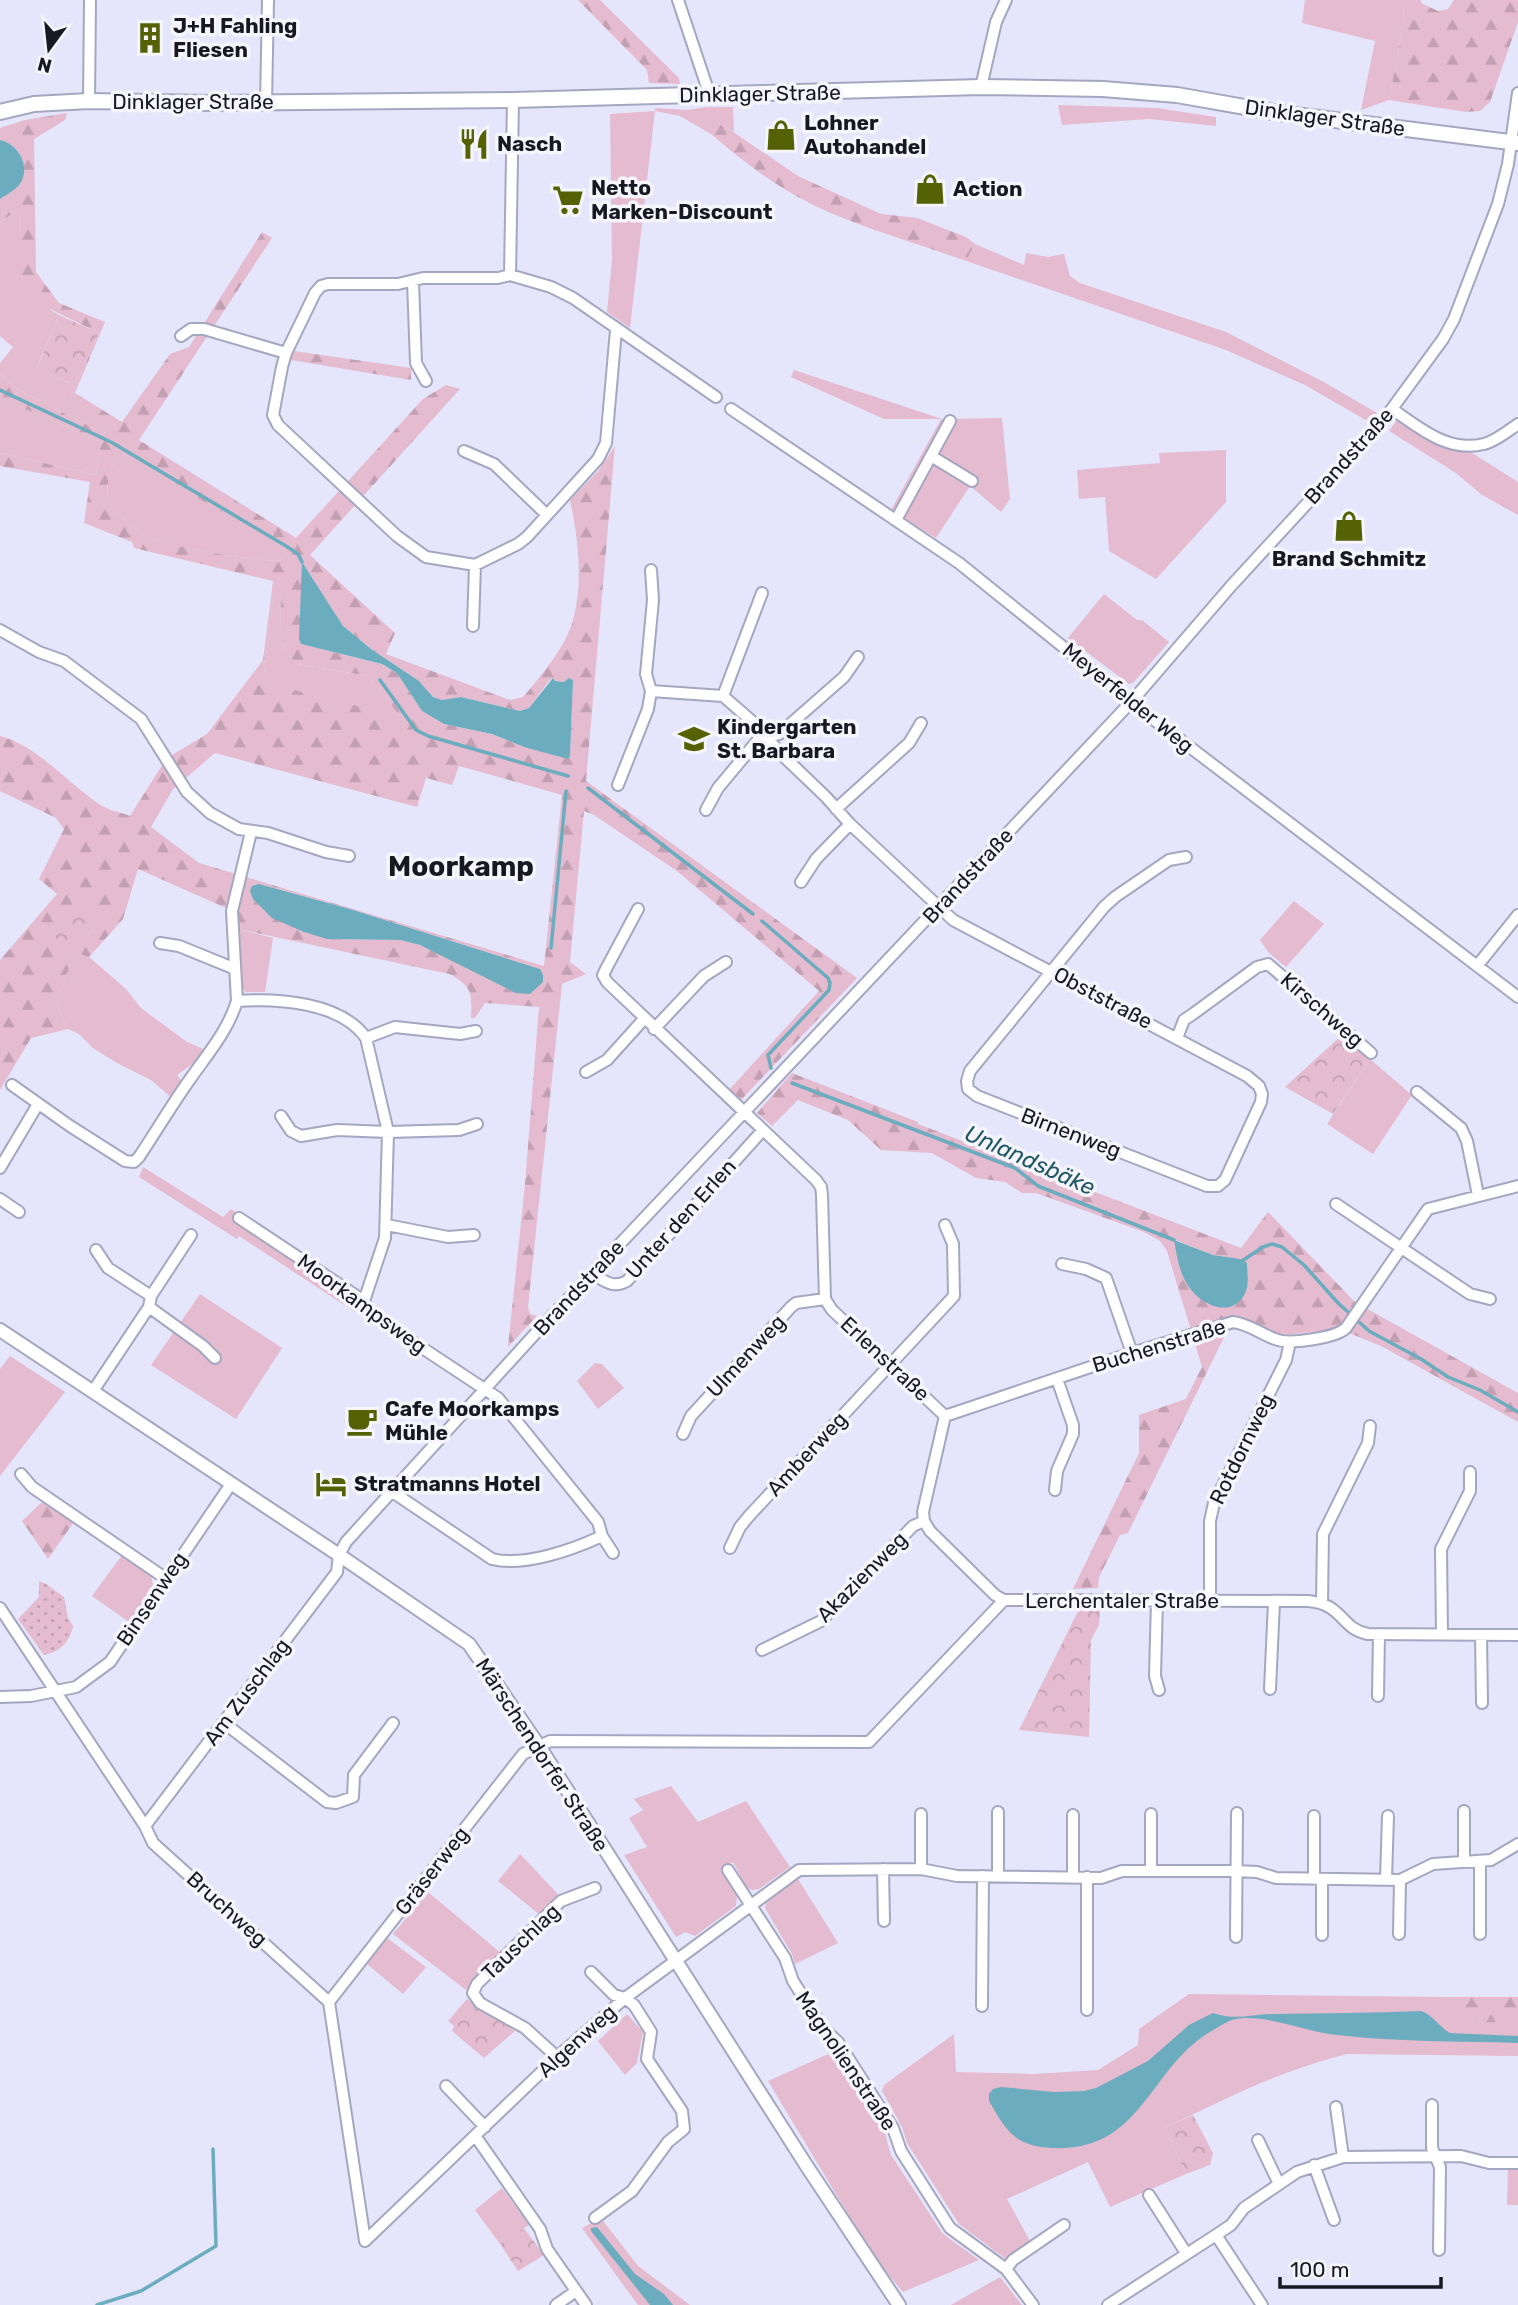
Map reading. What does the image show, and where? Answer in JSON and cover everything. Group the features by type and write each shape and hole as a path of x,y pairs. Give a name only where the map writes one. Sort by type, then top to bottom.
{"main road":[{"name":"Dinklager Straße","path":"0,112 34,104 89,101 266,103 710,96 981,88 1104,89 1177,95 1279,113 1514,143"}],"street":[{"path":"89,101 90,0"},
{"path":"266,103 268,0"},
{"path":"678,0 710,96"},
{"path":"981,88 996,22 1006,0"},
{"name":"Brandstraße","path":"339,1555 346,1542 391,1491 592,1273 1132,701 1231,586 1392,409 1444,339 1454,319 1498,204 1514,143 1518,93"},
{"path":"510,275 513,100"},
{"path":"617,330 606,443 598,459 518,544 475,565 426,557 397,536 278,425 272,415 286,352 321,286 413,282 423,278 498,278 510,275 551,287 573,298 716,397"},
{"path":"413,282 416,363 426,381"},
{"path":"181,336 191,329 204,329 286,352"},
{"name":"Meyerfelder Weg","path":"732,409 959,563 1132,701 1518,997"},
{"path":"1392,409 1452,445 1485,444 1518,424"},
{"path":"895,520 950,421"},
{"path":"464,450 494,464 547,515"},
{"path":"931,456 972,481"},
{"path":"472,625 475,565"},
{"path":"618,785 648,709 651,691 646,674 653,600 651,570"},
{"path":"651,691 723,696 762,593"},
{"path":"0,630 39,652 64,661 141,719 187,792 210,813 239,829 268,833 326,852 349,856"},
{"path":"706,810 718,788 758,740 779,734 844,677 858,657"},
{"name":"Obststraße","path":"723,696 770,738 778,751 850,824 953,920 1247,1076 1259,1086 1262,1094"},
{"path":"836,808 909,743 921,723"},
{"path":"801,882 816,859 850,824"},
{"path":"12,1085 124,1161 134,1162 139,1157 209,1056 233,1014 237,1001 233,968 232,911 251,832"},
{"path":"1052,971 1115,897 1169,860 1186,857"},
{"name":"Erlenstraße","path":"638,909 603,975 607,982 743,1114 816,1180 821,1187 825,1299 832,1310 945,1416 923,1511 924,1521"},
{"path":"1478,966 1518,915"},
{"path":"160,943 179,946 233,968"},
{"path":"654,1029 704,976 726,962"},
{"name":"Kirschweg","path":"1177,1038 1184,1020 1257,967 1268,964 1371,1053"},
{"name":"Birnenweg","path":"1052,971 970,1071 968,1088 977,1096 1207,1186 1218,1186 1225,1180 1258,1111 1262,1094"},
{"path":"237,1001 281,1001 338,1013 366,1038 388,1132 387,1225 364,1301"},
{"path":"586,1072 607,1060 645,1019"},
{"path":"366,1038 395,1027 460,1034 476,1031"},
{"path":"1417,1092 1461,1128 1467,1141 1478,1195"},
{"path":"0,1168 38,1104"},
{"path":"281,1116 291,1131 301,1136 337,1130 458,1130 477,1124"},
{"name":"Unter den Erlen","path":"592,1273 610,1284 619,1286 627,1281 762,1130"},
{"name":"Buchenstraße","path":"945,1416 1233,1322 1243,1323 1275,1339 1290,1342 1337,1334 1346,1328 1428,1209 1518,1186"},
{"path":"0,1199 19,1212"},
{"path":"1336,1204 1470,1294 1490,1299"},
{"name":"Moorkampsweg","path":"239,1218 364,1301 369,1311 377,1318 498,1398 598,1522 601,1536 613,1553"},
{"path":"387,1225 448,1237 474,1235"},
{"name":"Amberweg","path":"730,1548 740,1527 749,1516 954,1296 953,1244 946,1225"},
{"path":"93,1391 191,1235"},
{"path":"96,1250 108,1268 215,1358"},
{"path":"1062,1264 1086,1269 1106,1278 1132,1353"},
{"name":"Ulmenweg","path":"683,1434 691,1416 791,1307 796,1303 825,1299"},
{"name":"Märschendorfer Straße","path":"0,1330 469,1644 539,1746 898,2305"},
{"name":"Rotdornweg","path":"1210,1601 1210,1521 1214,1503 1286,1360 1290,1342"},
{"path":"1055,1490 1057,1471 1073,1434 1073,1425 1057,1378"},
{"path":"1370,1426 1368,1443 1324,1534 1322,1602 1333,1607 1359,1632 1518,1635"},
{"path":"1442,1634 1441,1549 1470,1491 1470,1472"},
{"path":"21,1474 32,1487 165,1578"},
{"name":"Binsenweg","path":"56,1693 76,1687 110,1662 231,1484"},
{"path":"391,1491 492,1559 506,1562 572,1549 601,1536"},
{"path":"924,1521 930,1531 995,1595 1004,1600"},
{"name":"Akazienweg","path":"762,1650 821,1621 913,1526 924,1521"},
{"name":"Am Zuschlag","path":"145,1826 337,1572 339,1555"},
{"name":"Lerchentaler Straße","path":"539,1746 550,1741 869,1742 1004,1600 1322,1602"},
{"path":"1157,1600 1155,1676 1159,1690"},
{"path":"1270,1689 1273,1602"},
{"name":"Bruchweg","path":"0,1608 145,1826 153,1843 329,2001"},
{"path":"1378,1634 1378,1696"},
{"path":"1481,1635 1482,1703"},
{"path":"0,1697 56,1693"},
{"path":"224,1723 327,1802 336,1803 352,1797 354,1775 393,1723"},
{"name":"Gräserweg","path":"329,2001 523,1754 539,1746"},
{"path":"1464,1811 1464,1861"},
{"path":"998,1812 998,1875"},
{"path":"1236,1937 1237,1813"},
{"path":"920,1869 921,1814"},
{"path":"1151,1814 1151,1871"},
{"path":"1073,1815 1073,1876"},
{"path":"1314,1816 1322,1935"},
{"path":"1387,1879 1388,1816"},
{"path":"1399,1934 1400,1880 1433,1864 1491,1860 1518,1844"},
{"path":"1480,1862 1480,1934"},
{"path":"884,1869 884,1921"},
{"name":"Algenweg","path":"329,2001 365,2241 557,2057 625,1998 799,1870 920,1869 957,1876 1101,1878 1122,1871 1237,1871 1257,1872 1276,1878 1400,1880"},
{"name":"Magnolienstraße","path":"728,1870 785,1958 793,1981 823,2028 838,2042 893,2127 901,2151 950,2228 1006,2269 1033,2305"},
{"path":"982,2007 983,1876"},
{"path":"1087,1877 1087,2010"},
{"name":"Tauschlag","path":"557,2057 525,2028 480,2003 473,1993 477,1984 561,1901 595,1888"},
{"path":"591,1972 614,1995 625,1998 634,2005 651,2032 647,2059 682,2111 684,2129 668,2142 632,2191 595,2218"},
{"path":"446,2086 485,2127"},
{"path":"1432,2105 1432,2148 1440,2167 1438,2250"},
{"path":"1336,2107 1343,2157"},
{"path":"476,2137 540,2230 547,2249 586,2305"},
{"path":"1258,2140 1279,2184"},
{"path":"1108,2305 1122,2301 1186,2253 1231,2225 1244,2208 1279,2184 1314,2165 1343,2157 1436,2156 1461,2156 1489,2163 1518,2163"},
{"path":"1314,2165 1334,2220"},
{"path":"1149,2195 1186,2253"},
{"path":"1006,2269 1013,2260 1064,2225"},
{"path":"1216,2235 1264,2305 1272,2305"},
{"path":"556,2305 576,2291"}],"green space":[{"path":"578,0 600,0 679,78 680,84 649,83 647,70"},
{"path":"1305,0 1404,0 1403,26 1389,100 1361,110 1375,41 1302,23"},
{"path":"1404,0 1421,0 1421,3 1438,11 1448,9 1454,0 1518,0 1518,22 1490,102 1480,111 1466,112 1389,100 1403,26"},
{"path":"1058,105 1157,108 1216,117 1216,126 1149,119 1062,125"},
{"path":"733,107 734,132 720,123 711,134 680,116 655,111 655,108 688,110"},
{"path":"655,111 630,328 607,312 612,260 610,114"},
{"path":"67,113 65,120 34,139 36,272 59,303 105,322 75,393 122,422 170,354 189,347 262,232 272,238 139,440 296,538 423,399 446,385 460,389 310,555 395,633 386,654 510,700 523,697 561,647 572,624 579,571 570,500 599,470 615,446 586,781 857,978 741,1100 729,1090 819,991 677,871 584,811 570,962 586,974 562,984 528,1307 530,1314 537,1316 508,1347 525,1184 539,1007 485,1003 475,1018 471,1018 469,991 462,982 449,974 238,929 226,908 138,869 123,919 89,957 79,954 71,963 56,1005 68,1029 31,1038 0,1090 0,960 57,894 39,879 64,829 56,818 0,791 0,736 26,747 102,806 130,816 161,767 172,755 207,734 263,660 273,581 134,548 132,542 84,523 90,482 0,466 0,453 96,475 101,442 0,398 0,373 14,387 104,434 105,432 67,405 99,333 42,305 25,291 21,267 19,213 15,212 0,222 0,199 16,187 24,171 18,151 0,140 0,128 25,120","holes":["116,453 122,453 286,550 287,554 278,561 249,558 189,548 144,535 111,506 107,493","303,564 343,626 371,649 419,681 433,697 442,700 461,697 520,711 529,708 553,678 555,681 565,682 569,678 573,680 570,756 524,747 492,734 444,724 422,711 397,673 381,664 301,644","275,582 281,590 283,639 290,656 297,664 368,676 401,717 258,681 264,673","215,753 417,807 426,778 452,785 459,766 562,795 544,966 199,863 151,827 173,789","259,884 350,909 540,969 449,958 420,945 400,940 327,939","101,916 89,934 68,947 45,927"]},
{"path":"720,123 798,176 881,214 917,218 966,237 975,244 966,261 866,227 816,206 769,179 711,134"},
{"path":"15,212 19,213 24,271 29,283 46,306 59,315 37,367 69,383 78,380 67,405 104,430 104,434 14,387 0,373 0,363 13,347 0,336 0,222"},
{"path":"975,244 1024,265 1026,253 1048,257 1064,254 1070,276 1080,283 1226,332 1322,381 1377,413 1369,422 1305,385 1226,350 966,261"},
{"path":"59,315 99,333 78,380 70,383 37,368"},
{"path":"294,351 411,368 411,380 291,360"},
{"path":"794,370 942,419 1002,418 1010,499 1001,512 970,486 936,538 891,510 941,419 884,419 791,377"},
{"path":"0,398 101,442 96,475 0,453"},
{"path":"1404,410 1518,482 1518,515 1482,495 1456,473 1389,431"},
{"path":"1226,450 1226,502 1156,579 1109,551 1105,497 1079,499 1077,470 1160,463 1159,453"},
{"path":"116,453 122,453 287,550 287,554 278,561 249,558 188,548 144,535 117,512 108,500 109,480"},
{"path":"275,581 281,590 283,639 290,656 297,664 368,676 402,718 257,681 264,673"},
{"path":"1104,594 1169,642 1133,683 1129,684 1068,638"},
{"path":"1294,901 1324,924 1286,967 1268,952 1260,940"},
{"path":"80,911 101,916 87,935 73,946 68,948 44,928 65,912"},
{"path":"238,929 273,938 265,992 246,992 240,986"},
{"path":"79,954 89,957 126,989 141,1008 187,1042 206,1050 198,1060 177,1075 182,1081 172,1098 151,1080 117,1063 93,1048 79,1034 68,1029 56,1005 71,963"},
{"path":"1343,1034 1370,1059 1333,1114 1285,1087"},
{"path":"1370,1059 1412,1095 1373,1154 1327,1124"},
{"path":"792,1073 1241,1248 1268,1212 1355,1302 1518,1393 1518,1422 1381,1346 1339,1329 1285,1335 1237,1329 1227,1331 1128,1533 1120,1535 1099,1577 1098,1588 1073,1589 1139,1453 1139,1415 1186,1399 1202,1367 1167,1251 1160,1241 1144,1232 1036,1193 1022,1193 1005,1182 976,1178 932,1153 881,1150 848,1120 798,1100 772,1126 757,1113","holes":["1175,1240 1213,1255 1239,1259 1247,1264 1179,1264"]},
{"path":"143,1167 223,1217 231,1209 358,1292 355,1312 239,1236 237,1239 139,1177"},
{"path":"200,1294 282,1348 236,1419 151,1365"},
{"path":"10,1356 65,1392 0,1476 0,1369"},
{"path":"595,1363 602,1364 624,1388 598,1409 577,1381"},
{"path":"42,1502 74,1522 48,1559 22,1521"},
{"path":"122,1555 151,1575 153,1585 129,1622 92,1596"},
{"path":"39,1581 64,1597 68,1618 73,1626 63,1645 44,1655 18,1619 39,1597"},
{"path":"1079,1609 1100,1609 1099,1625 1091,1640 1089,1737 1019,1730"},
{"path":"671,1786 698,1822 746,1801 790,1867 759,1889 752,1890 746,1887 733,1862 721,1870 737,1893 736,1906 695,1936 685,1932 676,1937 624,1855 647,1847 629,1818 643,1810 634,1799"},
{"path":"520,1854 558,1894 540,1915 498,1881"},
{"path":"798,1879 838,1943 795,1964 765,1908 767,1902"},
{"path":"428,1892 502,1954 466,1990 393,1934"},
{"path":"387,1938 426,1967 403,1994 367,1964"},
{"path":"1189,1994 1442,1997 1443,2006 1480,2022 1518,2022 1518,2056 1348,2054 1323,2061 1255,2086 1165,2128 1186,2174 1110,2207 1088,2162 1007,2199 1030,2241 1007,2260 959,2224 907,2143 902,2127 882,2091 884,2085 954,2034 956,2072 1033,2074 1098,2070 1138,2045 1139,2029"},
{"path":"1442,1997 1518,1997 1518,2022 1469,2020 1442,2005"},
{"path":"467,1999 515,2031 484,2058 452,2031 454,2026 448,2021"},
{"path":"627,2014 643,2032 637,2063 625,2075 598,2041"},
{"path":"835,2051 885,2134 891,2155 943,2234 979,2260 903,2292 875,2259 768,2081"},
{"path":"1193,2115 1213,2153 1210,2165 1186,2174 1165,2128"},
{"path":"1508,2169 1518,2169 1518,2205 1507,2205"},
{"path":"502,2188 529,2225 500,2244 475,2210"},
{"path":"601,2218 638,2266 690,2305 638,2305 582,2228"},
{"path":"524,2228 544,2255 518,2271 500,2244"},
{"path":"1000,2277 1022,2305 951,2305"}],"water":[{"path":"0,140 13,146 18,152 24,164 24,171 19,185 0,199"},
{"path":"302,562 343,626 371,649 419,681 433,697 442,700 461,697 520,711 529,708 553,678 555,681 564,682 569,678 573,680 568,759 524,747 492,734 444,724 422,711 397,673 382,664 301,644"},
{"path":"259,884 350,909 540,969 543,982 530,994 516,993 420,945 400,940 327,939 304,932 272,918 253,899 250,891 252,886"},
{"path":"1174,1240 1213,1255 1240,1259 1247,1263 1247,1288 1241,1300 1234,1305 1218,1307 1195,1294 1183,1276"},
{"path":"1421,2011 1450,2033 1518,2036 1518,2043 1360,2037 1256,2019 1232,2020 1187,2049 1124,2124 1105,2137 1082,2146 1052,2148 1029,2144 1007,2129 989,2101 989,2094 993,2089 1001,2087 1054,2092 1096,2088 1148,2061 1189,2025 1213,2013 1236,2017"},
{"path":"597,2227 635,2274 664,2294 673,2305 650,2305 591,2231 591,2228"}],"waterway":[{"path":"0,390 111,442 286,546 298,554 302,562"},
{"path":"380,680 416,730 428,736 568,776"},
{"name":"Unlandsbäke","path":"588,788 753,914"},
{"path":"551,948 566,791"},
{"name":"Unlandsbäke","path":"762,921 828,978 830,983 829,990 768,1055 771,1068"},
{"name":"Unlandsbäke","path":"792,1083 1015,1168 1038,1186 1174,1240"},
{"name":"Unlandsbäke","path":"1242,1261 1263,1247 1272,1244 1282,1247 1304,1265 1338,1303 1369,1331 1448,1377 1480,1390 1518,1412"},
{"path":"97,2305 141,2291 216,2246 213,2149"}],"place":[{"name":"J+H Fahling Fliesen","path":"150,38"},
{"name":"Lohner Autohandel","path":"781,135"},
{"name":"Nasch","path":"474,144"},
{"name":"Action","path":"930,189"},
{"name":"Netto Marken-Discount","path":"568,200"},
{"name":"Brand Schmitz","path":"1349,526"},
{"name":"Kindergarten St. Barbara","path":"694,739"},
{"name":"Cafe Moorkamps Mühle","path":"362,1421"},
{"name":"Stratmanns Hotel","path":"331,1484"}],"district":[{"name":"Moorkamp","path":"461,866"}]}
